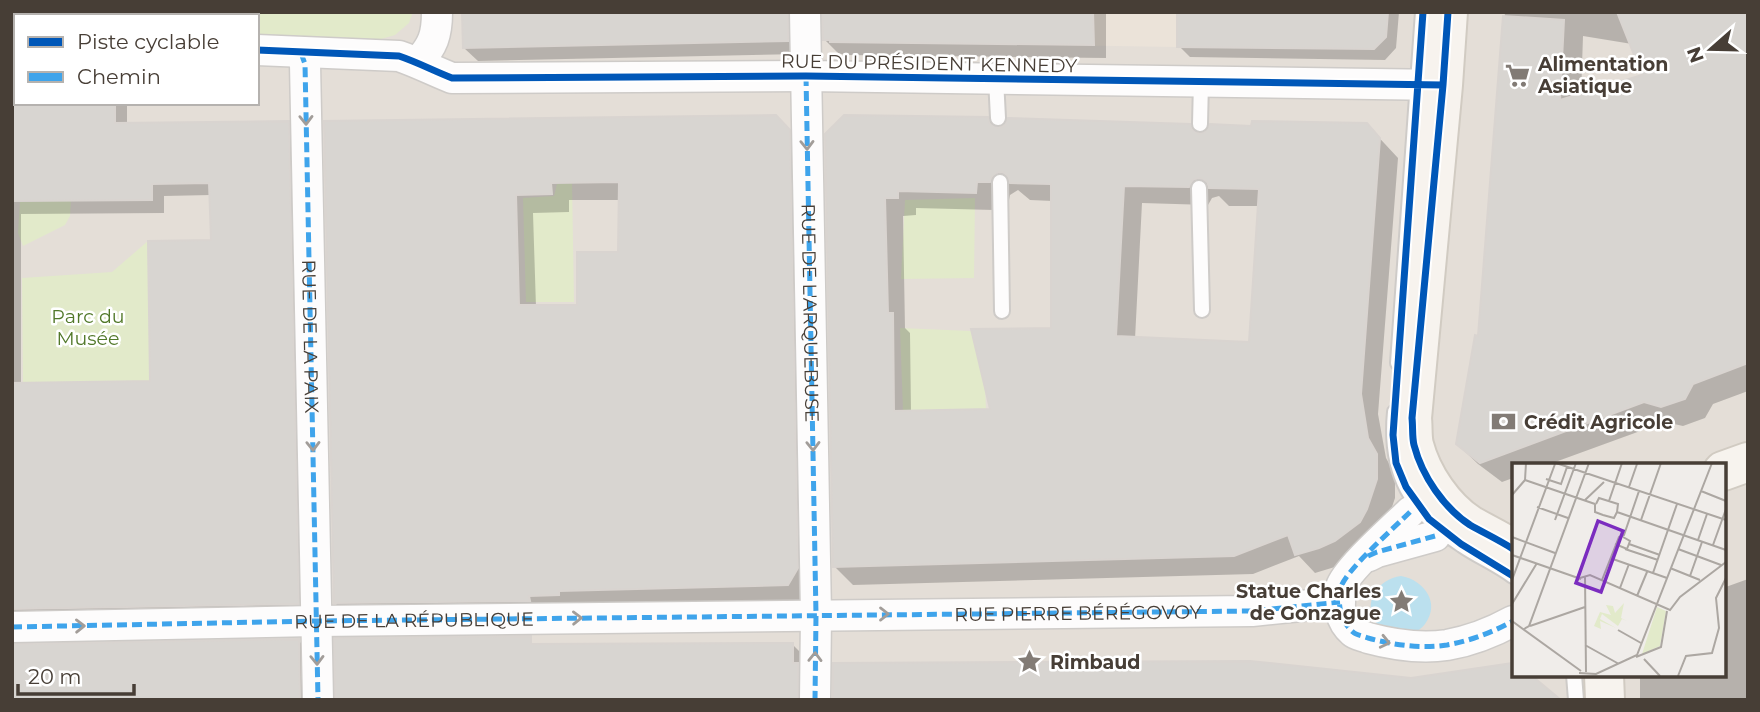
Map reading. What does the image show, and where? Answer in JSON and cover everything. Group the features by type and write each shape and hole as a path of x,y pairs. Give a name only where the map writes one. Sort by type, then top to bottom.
{"street":[{"path":"418,62 433,42 437,12"},
{"name":"RUE DE L'ARQUEBUSE","path":"805,12 816,615 815,700"},
{"path":"1448,12 1430,85 1412,418 1414,445 1422,466 1421,502 1350,572 1342,585 1340,602 1342,618 1354,634 1390,644 1423,648 1450,645 1477,637 1512,621"},
{"name":"RUE DU PRÉSIDENT KENNEDY","path":"259,50 399,56 452,78 806,76 1430,85"},
{"name":"RUE DE LA PAIX","path":"301,53 305,64 318,700"},
{"path":"1725,470 1748,462"},
{"path":"1421,502 1445,503 1471,525 1508,542"},
{"path":"1362,560 1377,552 1435,536"},
{"name":"RUE PIERRE BÉRÉGOVOY","path":"816,615 1252,611 1340,602"},
{"name":"RUE DE LA RÉPUBLIQUE","path":"12,627 816,615"},
{"path":"1604,677 1605,700"}],"lane":[{"path":"1423,12 1430,85 1393,435 1396,463 1406,487 1421,502 1429,519 1461,544 1512,575"},
{"path":"996,79 998,118"},
{"path":"1200,124 1201,82"},
{"path":"1000,182 1002,311"},
{"path":"1199,188 1202,310"},
{"path":"1574,677 1576,700"}],"shaded area":[{"path":"12,12 1748,12 1748,700 12,700"},
{"path":"1051,12 1177,12 1177,47 1051,45"}],"green space":[{"path":"204,12 413,12 409,23 395,35 374,41 259,36 259,14"},
{"path":"572,183 574,302 526,302 523,198 554,196 557,184"},
{"path":"975,198 974,278 901,279 905,200"},
{"path":"71,200 70,216 65,225 23,246 18,233 20,202"},
{"name":"Parc du Musée","path":"148,241 150,382 23,383 22,278 112,272"},
{"path":"900,328 971,331 985,388 986,409 903,411"}],"water":[{"name":"Statue Charles de Gonzague","path":"1401,576 1423,587 1431,601 1430,616 1419,630 1412,633 1383,630 1372,616 1371,600 1374,593 1385,582"}],"building":[{"path":"462,12 788,12 788,41 463,48"},
{"path":"822,12 1093,12 1094,45 830,42 823,40"},
{"path":"1177,12 1388,12 1386,37 1374,49 1177,47"},
{"path":"1617,12 1748,12 1748,363 1693,384 1685,399 1661,407 1644,402 1480,463 1456,444 1475,335 1478,336 1503,16 1564,20 1560,100 1642,75"},
{"path":"12,103 115,105 115,123 289,121 299,604 12,609 12,383 150,381 148,241 211,240 209,183 152,184 152,200 12,201"},
{"path":"776,115 790,130 798,568 788,585 559,591 559,595 529,596 530,601 334,603 324,121","holes":["619,182 618,252 577,252 577,305 519,305 516,195 552,194 551,183"]},
{"path":"844,115 988,117 990,124 998,128 1004,126 1008,118 1190,124 1199,134 1205,132 1210,124 1251,126 1252,121 1367,123 1380,138 1361,394 1368,438 1377,454 1377,479 1360,522 1335,541 1295,555 1288,535 1234,556 833,567 825,134","holes":["999,172 1004,173 1010,183 1051,184 1051,328 971,329 990,409 894,411 893,313 888,313 885,198 898,198 898,191 976,193 977,182 990,182","1199,178 1207,182 1209,188 1259,189 1249,342 1116,336 1124,186 1189,187 1193,180"]},
{"path":"531,636 531,644 793,643 793,663 798,663 798,700 335,700 334,638"},
{"path":"299,639 300,700 12,700 12,644"},
{"path":"1250,661 1411,678 1512,663 1512,677 1533,677 1561,700 833,700 833,663"}],"marked path":[{"path":"301,53 305,64 318,700"},
{"path":"806,76 816,615 815,700"},
{"path":"1410,512 1361,560 1341,587 1339,599 1342,617 1349,628 1356,634 1378,640 1427,647 1464,641 1512,621"},
{"path":"1368,556 1435,536"},
{"path":"12,627 1252,611 1340,602"}],"cycle path":[{"path":"1423,12 1393,435 1396,463 1406,487 1429,519 1461,544 1512,575"},
{"path":"1448,12 1412,418 1413,439 1422,468 1451,510 1470,525 1512,548"},
{"path":"259,50 399,56 452,78 806,76 1443,85"}],"place":[{"name":"Alimentation Asiatique","path":"1518,75"},
{"name":"Crédit Agricole","path":"1504,422"},
{"name":"Statue Charles de Gonzague","path":"1401,602"},
{"name":"Rimbaud","path":"1030,662"}]}
